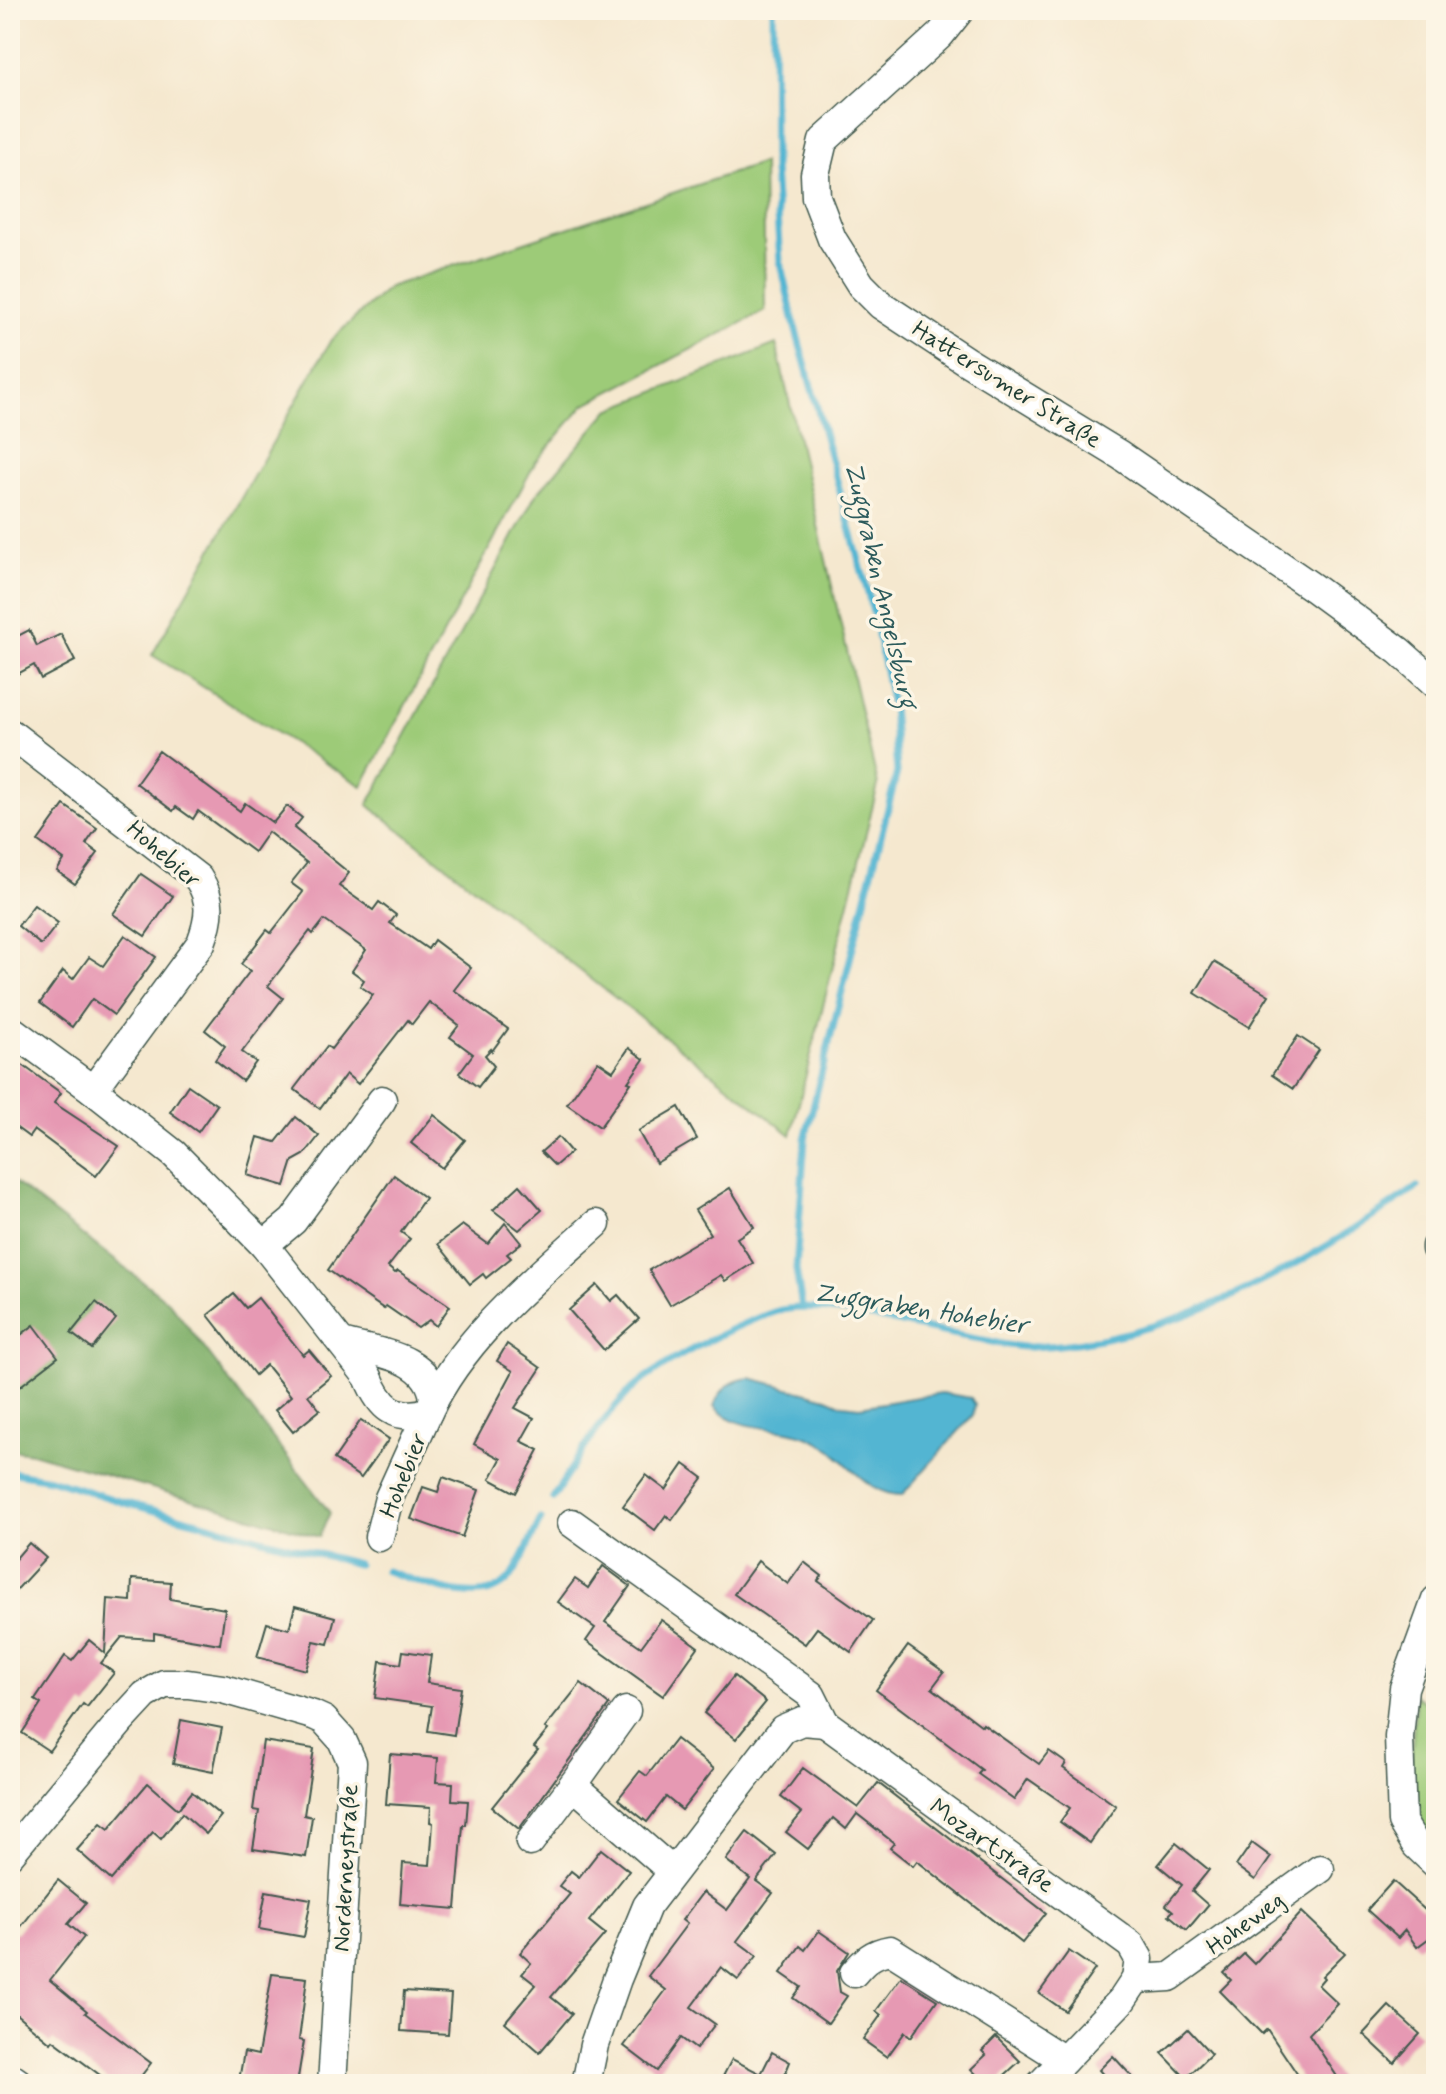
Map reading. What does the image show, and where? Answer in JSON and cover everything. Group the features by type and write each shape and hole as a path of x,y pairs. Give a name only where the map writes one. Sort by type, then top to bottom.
{"street":[{"name":"Hattersumer Straße","path":"960,10 940,35 823,141 815,174 816,197 832,239 861,285 881,305 1120,455 1312,587 1399,651 1436,684"},
{"name":"Hohebier","path":"10,733 176,859 198,878 206,890 210,908 201,943 93,1090"},
{"name":"Hohebier","path":"10,1029 174,1154 264,1245 368,1377 375,1394 386,1407 410,1417 431,1405"},
{"path":"264,1245 293,1221 382,1100"},
{"name":"Hohebier","path":"379,1537 389,1498 431,1405 458,1361 490,1325 596,1224"},
{"path":"342,1343 384,1352 406,1361 432,1385 431,1405"},
{"name":"Mozartstraße","path":"572,1523 811,1695 825,1723 1116,1932 1131,1945 1139,1959 1136,1979"},
{"path":"1436,1600 1404,1688 1399,1737 1402,1822 1416,1845 1436,1864"},
{"name":"Norderneystraße","path":"10,1854 128,1713 145,1695 164,1684 223,1689 324,1720 342,1740 352,1762 332,2084"},
{"path":"530,1842 626,1711"},
{"path":"586,2084 594,2045 647,1906 783,1729 802,1721 825,1723"},
{"path":"573,1785 672,1871"},
{"name":"Hoheweg","path":"1136,1979 1170,1977 1320,1869"},
{"path":"854,1973 877,1952 890,1950 1052,2076 1122,2000 1136,1979"},
{"path":"10,2077 20,2084"}],"green space":[{"path":"763,163 765,311 584,405 535,463 362,786 152,655 331,340 389,287"},
{"path":"776,344 878,785 791,1135 368,805 535,496 609,410"},
{"path":"10,1179 169,1302 330,1513 319,1537 32,1453 10,1450"},
{"path":"1416,1696 1436,1711 1436,1851 1421,1828 1409,1788"}],"water":[{"path":"750,1378 843,1405 860,1407 941,1393 971,1398 975,1405 973,1415 902,1495 888,1493 865,1481 836,1454 814,1439 788,1431 748,1425 724,1415 714,1406 728,1386"}],"building":[{"path":"29,630 37,646 61,634 75,661 41,679 34,665 10,678 10,640"},
{"path":"159,751 240,811 245,803 273,823 287,806 302,818 294,828 349,873 339,886 373,910 379,902 396,915 390,923 428,949 434,940 471,968 454,990 508,1029 492,1051 485,1055 494,1066 478,1087 459,1073 473,1054 450,1037 459,1025 429,1002 412,1024 408,1020 358,1084 346,1074 320,1109 294,1089 327,1046 331,1049 373,995 360,986 364,980 352,971 366,950 324,920 313,934 310,931 268,986 283,998 242,1052 256,1062 242,1081 215,1060 225,1046 205,1030 250,971 241,964 267,930 271,933 303,892 291,883 307,863 268,832 254,852 198,811 193,819 176,807 173,811 136,783"},
{"path":"64,805 97,828 86,844 98,853 75,884 57,871 64,860 38,841"},
{"path":"141,874 173,896 145,936 113,914"},
{"path":"34,905 58,923 41,945 18,926"},
{"path":"125,935 156,957 114,1015 92,999 72,1027 40,1003 63,971 73,979 89,957 103,966"},
{"path":"1214,962 1269,995 1249,1027 1195,993"},
{"path":"1298,1036 1319,1050 1293,1089 1272,1075"},
{"path":"629,1048 644,1059 600,1127 567,1104 598,1061 613,1071"},
{"path":"10,1056 61,1093 54,1103 119,1146 96,1176 34,1130 29,1137 10,1123"},
{"path":"188,1085 217,1105 198,1132 170,1112"},
{"path":"679,1107 697,1139 656,1163 638,1131"},
{"path":"434,1115 465,1140 442,1168 411,1143"},
{"path":"296,1117 319,1136 304,1155 293,1161 285,1186 247,1175 258,1137 276,1142"},
{"path":"558,1137 571,1152 555,1166 541,1152"},
{"path":"394,1175 425,1198 401,1232 410,1239 388,1267 450,1306 436,1326 429,1320 418,1328 386,1306 384,1309 328,1270"},
{"path":"520,1185 542,1210 519,1230 493,1210"},
{"path":"730,1188 754,1227 737,1238 753,1263 725,1281 721,1275 670,1305 649,1270 710,1234 695,1210"},
{"path":"505,1223 521,1243 507,1254 511,1258 486,1278 483,1274 470,1284 438,1244 462,1225 488,1244"},
{"path":"597,1285 611,1301 618,1295 639,1319 604,1350 569,1310"},
{"path":"234,1294 246,1308 258,1298 303,1355 309,1350 331,1376 308,1395 320,1410 293,1432 275,1410 291,1396 266,1365 255,1375 208,1315"},
{"path":"96,1302 116,1319 92,1349 71,1333"},
{"path":"34,1325 58,1357 10,1394 10,1343"},
{"path":"507,1344 541,1368 515,1408 534,1418 521,1441 539,1450 516,1493 490,1479 501,1459 474,1444 513,1371 497,1361"},
{"path":"361,1420 389,1439 361,1478 334,1459"},
{"path":"684,1464 703,1478 672,1520 666,1515 655,1530 623,1506 646,1475 666,1490"},
{"path":"443,1477 479,1490 462,1537 411,1519 423,1487 438,1492"},
{"path":"29,1543 46,1558 10,1597 10,1565"},
{"path":"758,1561 788,1584 804,1562 822,1576 818,1581 873,1620 851,1652 817,1628 805,1644 734,1594"},
{"path":"603,1566 630,1586 605,1622 641,1647 661,1620 698,1647 663,1696 586,1641 595,1628 558,1602 575,1579 588,1588"},
{"path":"132,1579 171,1582 170,1599 225,1609 220,1644 154,1633 154,1639 122,1637 101,1663 114,1673 87,1707 83,1704 49,1751 22,1733 41,1704 35,1700 65,1656 72,1661 89,1640 105,1653 108,1599 131,1601"},
{"path":"295,1606 335,1617 328,1644 314,1641 306,1670 257,1657 267,1623 289,1629"},
{"path":"908,1646 944,1672 932,1688 1039,1764 1049,1751 1066,1763 1063,1768 1116,1806 1090,1843 1060,1822 1070,1808 1028,1779 1014,1800 978,1774 982,1770 876,1690"},
{"path":"403,1651 431,1655 427,1683 461,1688 454,1735 428,1731 432,1706 375,1698 380,1661 401,1664"},
{"path":"734,1676 766,1702 736,1739 704,1713"},
{"path":"581,1683 609,1705 519,1829 492,1807 538,1750 534,1747 548,1730 545,1728"},
{"path":"181,1720 222,1728 213,1772 173,1764"},
{"path":"676,1739 714,1769 682,1810 666,1797 647,1822 618,1799 640,1771 647,1776"},
{"path":"263,1741 314,1749 304,1815 312,1817 306,1857 253,1849 259,1811 253,1810"},
{"path":"390,1754 438,1758 436,1782 453,1783 452,1800 468,1801 456,1909 400,1904 403,1863 430,1865 433,1823 430,1822 431,1807 386,1804"},
{"path":"803,1768 858,1808 878,1783 1046,1913 1022,1943 917,1861 913,1866 890,1848 894,1843 857,1814 846,1829 833,1818 808,1849 786,1832 802,1813 781,1797"},
{"path":"148,1783 178,1809 192,1792 221,1816 206,1834 182,1813 161,1839 153,1832 111,1880 77,1850 101,1823 109,1829"},
{"path":"747,1832 776,1855 756,1881 773,1893 737,1941 757,1956 738,1980 721,1967 691,2007 715,2024 696,2049 681,2038 657,2071 624,2046 666,1990 648,1976 687,1924 682,1920 703,1892 727,1910 750,1879 726,1860"},
{"path":"1176,1843 1209,1870 1192,1891 1208,1905 1187,1930 1169,1915 1173,1911 1166,1905 1182,1885 1158,1865"},
{"path":"1252,1843 1271,1857 1255,1880 1236,1866"},
{"path":"601,1849 629,1871 589,1921 605,1934 551,1997 572,2014 540,2052 505,2022 536,1985 522,1974 531,1963 520,1953 570,1894 559,1886 571,1871 579,1877"},
{"path":"58,1880 86,1903 68,1924 84,1937 50,1980 87,2011 85,2013 151,2063 135,2084 112,2084 53,2040 51,2043 10,2009 10,1932 16,1933"},
{"path":"1393,1881 1436,1920 1436,1933 1417,1947 1405,1930 1398,1938 1367,1910"},
{"path":"266,1891 311,1899 304,1937 259,1929"},
{"path":"1302,1912 1345,1953 1322,1976 1324,1978 1318,1985 1338,2004 1309,2034 1342,2084 1304,2084 1267,2029 1262,2034 1220,1991 1231,1980 1224,1973 1244,1954 1254,1964"},
{"path":"819,1931 849,1952 837,1971 840,1992 847,1996 828,2023 793,1998 801,1987 781,1973 800,1946 805,1950"},
{"path":"1069,1951 1095,1969 1065,2011 1039,1993"},
{"path":"272,1974 307,1978 299,2040 304,2041 297,2084 239,2080 244,2052 258,2055"},
{"path":"901,1977 937,2000 911,2037 905,2032 887,2057 863,2040 881,2015 876,2011"},
{"path":"404,1991 451,1994 448,2034 401,2031"},
{"path":"1389,2006 1420,2034 1394,2063 1363,2034"},
{"path":"1188,2029 1211,2054 1186,2078 1162,2053"},
{"path":"996,2037 1020,2061 995,2084 986,2084 971,2069 986,2055 982,2051"},
{"path":"772,2052 790,2062 781,2084 719,2084 732,2059 761,2074"},
{"path":"1113,2056 1139,2084 1111,2084 1099,2070"}],"waterway":[{"name":"Zuggraben Angelsburg","path":"773,10 774,170 780,261 795,327 875,619 892,705 897,772 805,1139 796,1269 802,1308"},
{"name":"Zuggraben Hohebier","path":"553,1498 596,1431 640,1383 696,1347 774,1312 801,1308 847,1312 1019,1347 1084,1342 1135,1331 1235,1295 1329,1245 1417,1187"},
{"path":"10,1472 50,1479 122,1502 357,1564"},
{"path":"386,1571 450,1591 483,1593 509,1579 541,1519"}]}
